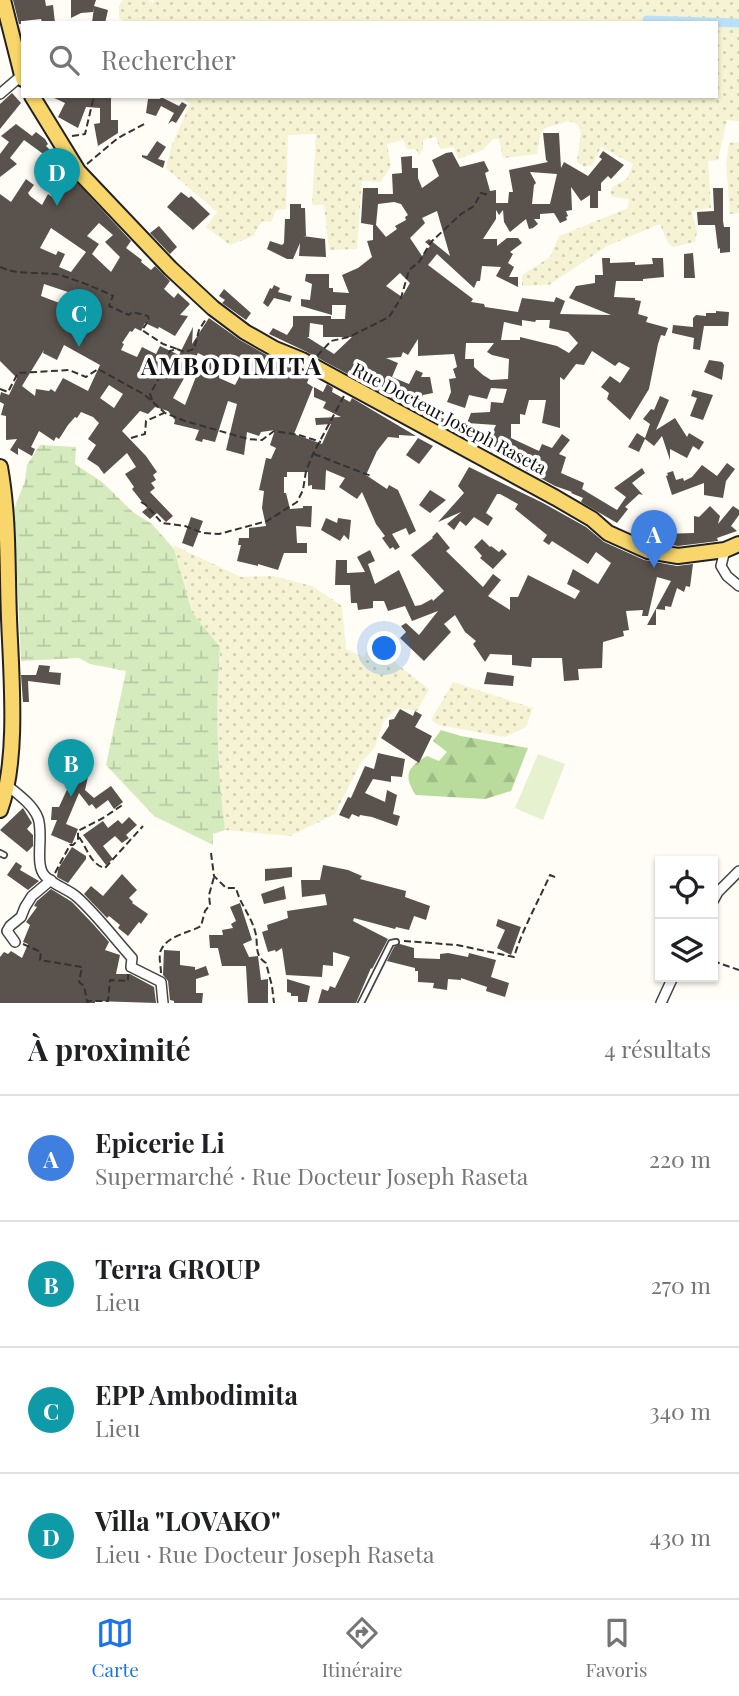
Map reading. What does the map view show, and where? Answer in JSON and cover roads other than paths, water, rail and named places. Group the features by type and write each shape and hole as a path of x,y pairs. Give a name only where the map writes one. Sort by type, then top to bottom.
{"main road":[{"path":"4,0 21,73"},
{"name":"Rue Docteur Joseph Raseta","path":"33,98 78,171 170,268 214,309 245,332 568,505 626,543 648,551 678,556 732,547"},
{"path":"0,467 8,524 12,704 8,786 0,810"}],"street":[{"path":"0,94 21,78"},
{"path":"732,547 721,566 727,576 739,586"},
{"path":"8,786 22,797 38,817 41,840 39,863 44,876 76,896 99,920 132,958 131,967 159,981 163,1003"},
{"path":"718,892 739,871"},
{"path":"15,942 7,931 21,917 32,896 51,880"},
{"path":"661,1003 671,982"}],"lane":[{"path":"361,1003 384,954 391,943 396,942"}],"waterway":[{"path":"647,20 678,21"},
{"path":"718,22 739,23"}],"place":[{"name":"Villa \"LOVAKO\"","path":"57,206"},
{"name":"EPP Ambodimita","path":"79,347"},
{"name":"Epicerie Li","path":"654,568"},
{"name":"Terra GROUP","path":"71,797"}],"district":[{"name":"AMBODIMITA","path":"232,367"}]}
